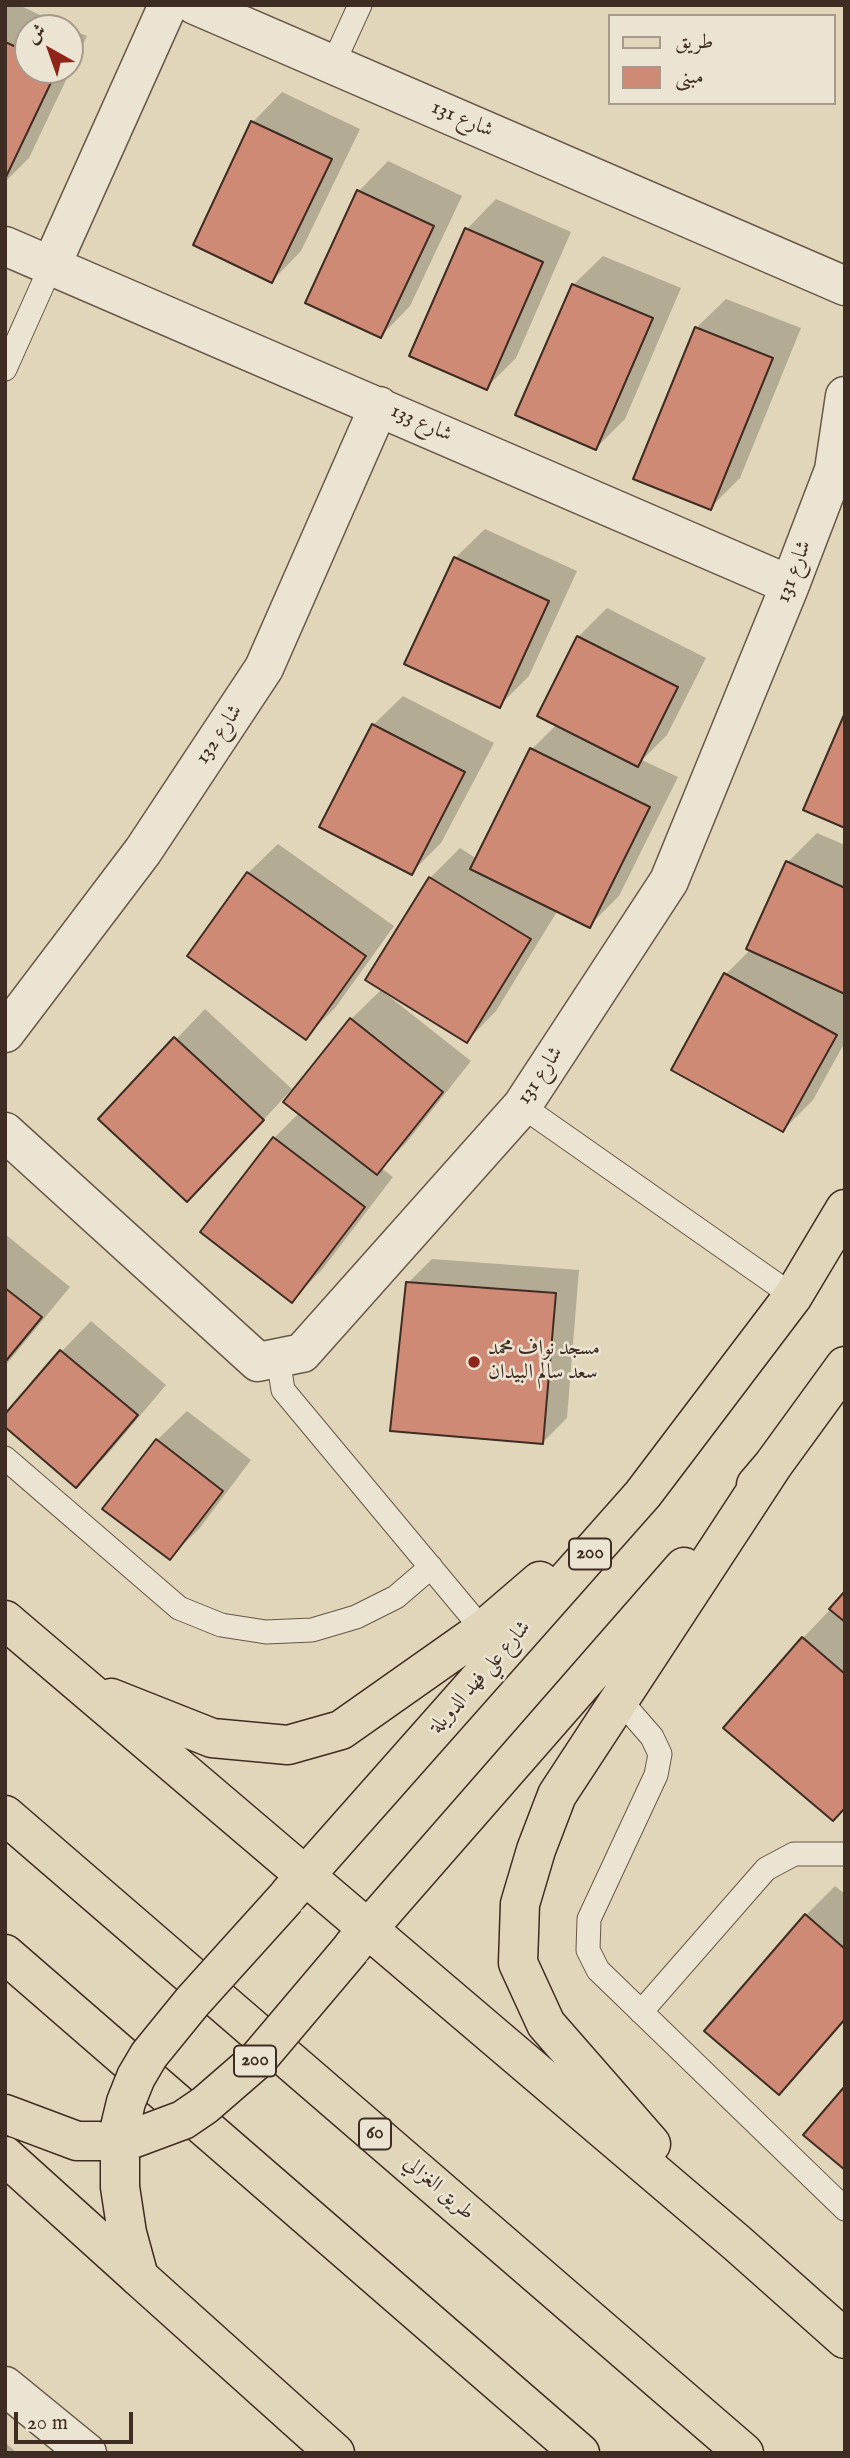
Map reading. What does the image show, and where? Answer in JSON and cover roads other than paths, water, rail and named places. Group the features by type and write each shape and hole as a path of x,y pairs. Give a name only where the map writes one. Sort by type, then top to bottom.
{"main road":[{"name":"شارع علي فهد الدويلة","path":"139,2277 127,2233 120,2187 126,2102 135,2077 149,2055 192,2001 643,1494 793,1296 845,1209"},
{"name":"200","path":"5,2114 77,2141 124,2136 183,2120 205,2105 257,2059 773,1465 845,1366"},
{"path":"737,2243 547,2024 518,1963 520,1904 557,1795 773,1465"},
{"path":"81,1686 212,1738 288,1745 341,1730 483,1630 643,1494"},
{"path":"5,1620 81,1686 296,1887 737,2243 845,2339"},
{"name":"طريق الغزالي","path":"5,1815 744,2453"},
{"path":"5,1954 580,2453"},
{"path":"5,2156 335,2453"}],"street":[{"path":"51,266 168,5"},
{"name":"شارع 131","path":"195,5 845,286"},
{"name":"شارع 133","path":"5,246 790,585"},
{"name":"شارع 131","path":"278,1358 302,1353 522,1106 669,881 834,470 845,396"},
{"name":"شارع 132","path":"5,1032 143,851 264,668 379,406"},
{"path":"5,1132 258,1362 278,1358"},
{"path":"5,2386 87,2453"}],"lane":[{"path":"333,64 360,5"},
{"path":"5,369 51,266"},
{"path":"522,1106 793,1296"},
{"path":"278,1358 283,1390 483,1630"},
{"path":"5,1458 179,1608 222,1625 266,1632 312,1630 356,1618 396,1597 431,1567"},
{"path":"619,1699 652,1737 660,1754 656,1775 589,1919 588,1950 598,1970 845,2209"},
{"path":"641,2012 766,1869 794,1854 845,1854"}],"place":[{"name":"مسجد نواف محمد سعد سالم البيدان","path":"474,1362"}]}
